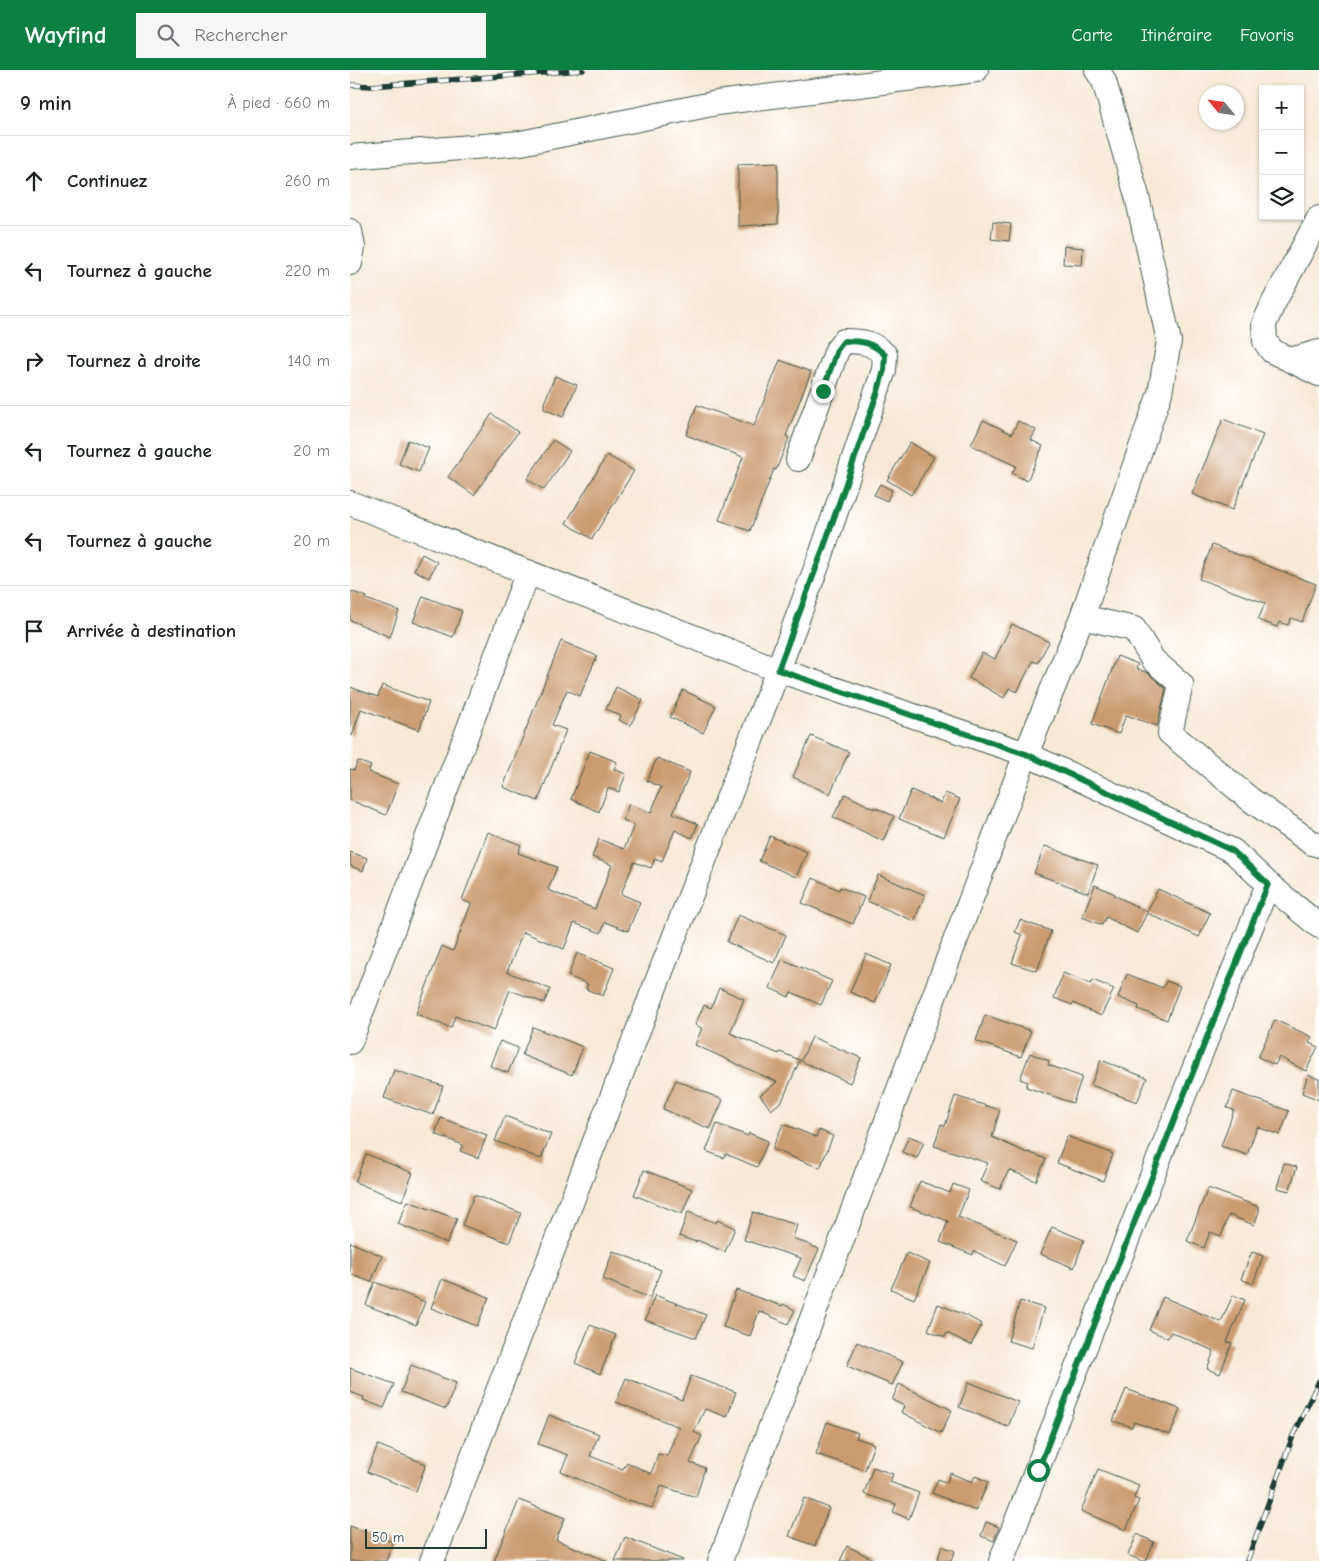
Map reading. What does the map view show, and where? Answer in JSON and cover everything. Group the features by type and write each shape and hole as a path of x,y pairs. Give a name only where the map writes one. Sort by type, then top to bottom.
{"street":[{"path":"350,157 521,143 717,102 976,70"},
{"path":"720,1561 1026,754 1082,617 1160,394 1169,341 1137,196 1104,81 1097,70"},
{"path":"1319,218 1282,286 1264,324 1265,341 1272,351 1319,374"},
{"path":"350,231 353,247 350,263"},
{"path":"432,1561 821,555 884,370 885,355 876,347 860,341 844,341 837,350 798,459"},
{"path":"1290,360 1319,352"},
{"path":"350,503 778,670 1026,754 1233,851 1268,884 1319,926"},
{"path":"350,1042 528,572"},
{"path":"1082,617 1134,629 1153,660 1181,684 1170,733 1251,800 1317,840"},
{"path":"1001,1561 1268,884"}],"building":[{"path":"778,162 778,224 738,226 738,164"},
{"path":"993,222 1011,224 1009,241 991,239"},
{"path":"1064,246 1083,248 1082,265 1063,264"},
{"path":"780,360 811,372 786,436 789,438 776,470 774,469 750,531 719,520 743,457 686,435 697,405 754,426"},
{"path":"555,376 577,385 563,417 544,409 544,403"},
{"path":"492,414 518,432 474,495 448,477"},
{"path":"1223,419 1263,435 1232,510 1192,494"},
{"path":"983,420 1012,434 1018,421 1036,430 1031,440 1043,446 1027,481 1012,473 1016,466 971,445"},
{"path":"408,440 429,448 419,472 399,464"},
{"path":"553,440 570,451 544,490 527,479"},
{"path":"910,442 934,457 911,495 887,480"},
{"path":"607,455 634,471 592,539 566,523"},
{"path":"880,484 892,490 887,501 874,495"},
{"path":"1212,545 1316,584 1302,622 1291,618 1288,625 1279,622 1277,627 1258,620 1265,603 1199,579"},
{"path":"422,554 437,562 429,578 414,570"},
{"path":"350,591 399,611 390,637 350,620"},
{"path":"423,596 462,611 453,637 413,622"},
{"path":"1012,624 1049,642 1038,663 1033,661 1017,692 1009,688 1004,698 969,678 982,653 995,659"},
{"path":"561,641 597,656 580,696 567,690 552,725 566,730 538,801 503,787"},
{"path":"1117,656 1138,664 1136,669 1148,673 1166,689 1157,726 1126,715 1119,734 1092,724"},
{"path":"382,685 429,702 419,730 361,709 352,736 350,735 350,687 378,697"},
{"path":"616,687 643,700 630,726 619,720 621,716 606,709"},
{"path":"683,690 716,706 703,733 670,717"},
{"path":"811,736 849,752 830,794 793,777"},
{"path":"590,751 617,762 614,769 626,774 619,792 608,788 599,812 571,799"},
{"path":"657,758 690,772 673,813 698,824 692,838 675,830 662,861 655,858 651,868 634,862 621,894 640,902 628,931 605,922 601,933 574,923 564,949 523,932 507,972 550,989 544,1003 510,990 494,1031 455,1016 451,1028 416,1014 442,946 453,951 471,904 462,900 488,832 521,845 518,853 557,867 548,890 595,909 612,865 592,857 599,839 624,849 634,825 623,820 629,804 651,813 661,787 647,781"},
{"path":"358,761 371,766 368,772 398,784 386,815 350,800 350,769 354,770"},
{"path":"911,790 941,803 945,793 960,799 944,837 899,819"},
{"path":"845,794 874,809 874,807 894,816 883,841 833,817"},
{"path":"770,836 807,852 796,877 759,861"},
{"path":"1045,846 1098,865 1088,893 1034,873"},
{"path":"350,852 367,858 363,871 350,866"},
{"path":"878,875 925,895 914,921 867,901"},
{"path":"813,878 839,890 840,887 864,897 853,924 802,903"},
{"path":"1095,885 1147,912 1158,889 1210,913 1199,937 1147,913 1137,933 1106,917 1102,925 1082,917"},
{"path":"738,915 786,935 774,963 727,942"},
{"path":"1020,920 1051,931 1037,971 1012,963 1022,935 1015,932"},
{"path":"577,953 614,968 603,996 586,989 588,984 568,976"},
{"path":"866,954 891,965 875,1003 850,992"},
{"path":"782,959 832,981 821,1005 791,992 789,997 770,988"},
{"path":"1063,973 1091,984 1093,980 1114,989 1101,1016 1073,1003 1072,1005 1054,998"},
{"path":"1127,974 1163,988 1166,981 1180,986 1167,1020 1138,1009 1139,1006 1118,997"},
{"path":"719,988 744,999 730,1033 779,1054 780,1052 800,1060 782,1101 771,1110 760,1095 777,1082 695,1045 702,1028 695,1025 704,1005 711,1008"},
{"path":"985,1015 1031,1031 1021,1057 976,1041"},
{"path":"1275,1020 1312,1037 1309,1043 1318,1047 1306,1071 1279,1057 1275,1065 1258,1057"},
{"path":"533,1027 583,1047 572,1075 522,1055"},
{"path":"812,1037 861,1058 850,1083 801,1061"},
{"path":"500,1041 518,1048 508,1073 490,1066"},
{"path":"1030,1053 1049,1061 1048,1065 1082,1077 1073,1103 1026,1087 1028,1082 1020,1079"},
{"path":"1101,1060 1147,1078 1137,1102 1091,1085"},
{"path":"394,1070 443,1086 433,1115 384,1098"},
{"path":"1308,1075 1319,1079 1319,1100 1302,1093"},
{"path":"676,1080 723,1100 710,1129 663,1109"},
{"path":"1233,1091 1289,1111 1280,1135 1257,1127 1247,1155 1221,1146 1234,1110 1227,1108"},
{"path":"955,1096 1000,1110 992,1137 1027,1153 1046,1159 1036,1181 1009,1170 1000,1189 980,1181 988,1163 934,1146 941,1124 945,1126"},
{"path":"505,1116 551,1134 541,1159 495,1141"},
{"path":"441,1118 487,1135 478,1158 460,1151 463,1145 435,1134"},
{"path":"717,1124 748,1136 749,1133 768,1141 757,1167 726,1154 724,1158 706,1151"},
{"path":"783,1124 816,1137 819,1130 833,1136 820,1168 772,1149"},
{"path":"909,1136 924,1142 917,1158 902,1152"},
{"path":"1067,1136 1113,1154 1103,1181 1057,1163"},
{"path":"366,1154 413,1173 402,1201 355,1182"},
{"path":"1284,1163 1297,1167 1289,1191 1277,1188"},
{"path":"644,1170 692,1189 682,1214 634,1195"},
{"path":"920,1181 950,1193 953,1184 969,1190 958,1217 1017,1240 1005,1266 974,1251 973,1255 940,1242 948,1221 910,1207"},
{"path":"1208,1188 1259,1207 1259,1212 1254,1225 1229,1215 1221,1236 1210,1232 1204,1248 1187,1241"},
{"path":"474,1195 521,1213 509,1243 462,1225"},
{"path":"408,1201 457,1219 447,1243 398,1224"},
{"path":"688,1212 716,1223 717,1220 735,1228 725,1252 697,1240 696,1242 679,1236"},
{"path":"753,1212 797,1225 793,1238 819,1249 805,1281 793,1276 801,1258 744,1240"},
{"path":"1052,1227 1084,1240 1074,1268 1040,1254"},
{"path":"350,1242 382,1256 371,1282 350,1274"},
{"path":"613,1251 661,1270 650,1298 603,1279"},
{"path":"1252,1252 1263,1256 1253,1284 1241,1279"},
{"path":"907,1253 930,1263 914,1299 891,1289"},
{"path":"442,1279 489,1297 477,1326 431,1308"},
{"path":"375,1282 425,1302 416,1325 366,1305"},
{"path":"736,1290 782,1306 783,1304 795,1310 788,1324 759,1311 750,1336 723,1327"},
{"path":"655,1295 706,1315 696,1338 645,1320"},
{"path":"1233,1295 1245,1300 1227,1342 1232,1343 1220,1374 1207,1369 1214,1351 1171,1332 1168,1338 1149,1330 1163,1297 1221,1322"},
{"path":"1020,1301 1044,1308 1032,1348 1008,1341"},
{"path":"938,1304 982,1324 971,1345 947,1333 945,1337 928,1330"},
{"path":"590,1325 616,1335 600,1374 575,1363"},
{"path":"857,1342 903,1362 892,1385 847,1366"},
{"path":"411,1365 456,1383 446,1409 401,1392"},
{"path":"350,1368 394,1384 384,1408 363,1400 364,1397 350,1392"},
{"path":"691,1376 736,1392 727,1417 705,1409 694,1432 702,1436 690,1463 705,1468 696,1497 661,1486 652,1508 629,1500 628,1502 561,1471 568,1455 538,1444 549,1415 599,1434 590,1456 623,1469 627,1462 651,1474 658,1454 667,1456 679,1427 616,1402 626,1378 682,1400"},
{"path":"969,1382 1018,1402 1008,1427 959,1407"},
{"path":"899,1384 952,1410 941,1433 901,1412 904,1406 892,1400"},
{"path":"1126,1389 1180,1409 1170,1435 1134,1422 1132,1427 1113,1421"},
{"path":"827,1422 858,1433 856,1438 874,1444 865,1470 816,1454"},
{"path":"378,1445 426,1464 416,1491 367,1472"},
{"path":"873,1467 893,1474 890,1482 919,1493 909,1519 893,1512 896,1504 864,1494"},
{"path":"1098,1469 1139,1485 1134,1498 1139,1500 1126,1530 1081,1511"},
{"path":"950,1473 972,1482 975,1476 988,1482 976,1511 932,1493 938,1479 947,1483"},
{"path":"804,1498 829,1508 815,1546 789,1536"},
{"path":"519,1500 565,1518 556,1540 607,1561 494,1561"},
{"path":"986,1522 999,1527 994,1541 981,1536"},
{"path":"350,1526 393,1542 386,1561 350,1561"},
{"path":"1137,1534 1154,1542 1146,1561 1128,1555"},
{"path":"625,1537 683,1560 683,1561 615,1561"},
{"path":"847,1546 877,1561 840,1561"},
{"path":"942,1546 955,1551 951,1561 937,1561"}],"railway":[{"path":"350,85 371,86 583,70"},
{"path":"1247,1561 1293,1436 1319,1381"}],"route":[{"path":"823,391 837,350 844,341 860,341 876,347 885,355 884,370 878,391 821,555 778,670 1026,754 1233,851 1268,884 1038,1470"}]}
